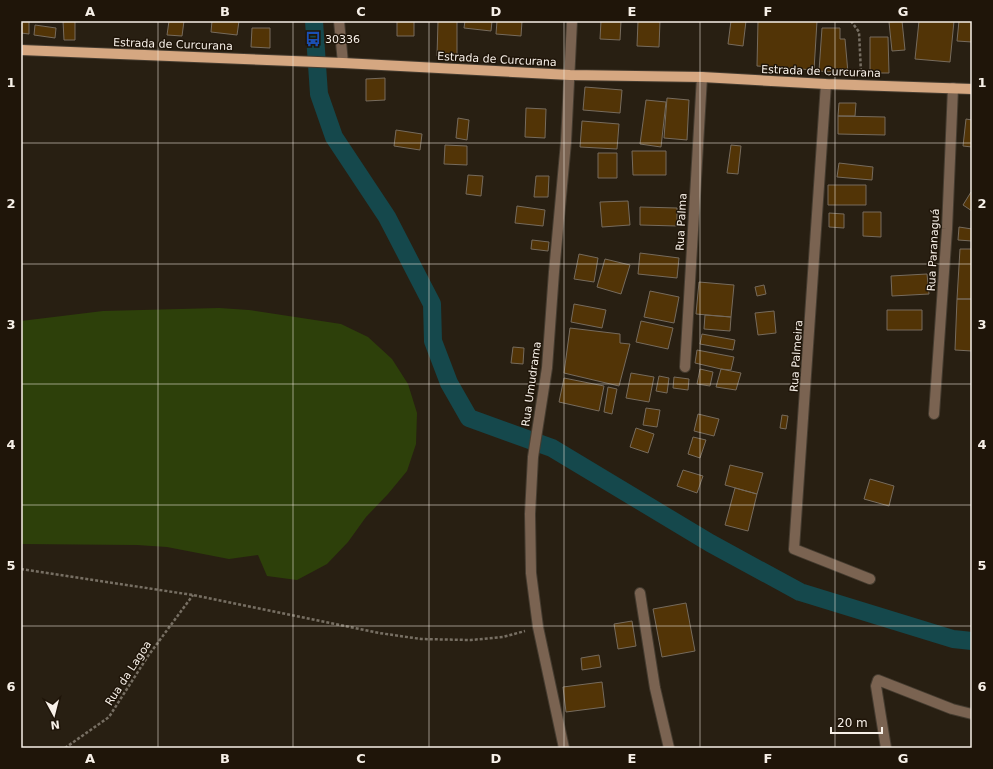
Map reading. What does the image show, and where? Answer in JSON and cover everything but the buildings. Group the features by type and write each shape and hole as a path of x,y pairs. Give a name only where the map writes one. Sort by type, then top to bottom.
{"main road":[{"name":"Estrada de Curcurana","path":"21,50 343,63 570,75 702,77 826,84 972,89"}],"street":[{"path":"339,21 343,63"},
{"name":"Rua Umudrama","path":"564,748 538,627 531,573 530,514 533,457 547,368 566,142 572,21"},
{"name":"Rua Palma","path":"685,367 702,77"},
{"name":"Rua Palmeira","path":"826,84 794,549 870,579"},
{"name":"Rua Paranaguá","path":"934,414 947,229 953,88"},
{"path":"640,593 655,688 669,748"},
{"path":"886,748 876,686 878,680 952,709 972,714"}],"path":[{"path":"851,21 859,32 862,85"},
{"path":"21,569 193,595 379,633 421,639 470,640 503,637 538,627"},
{"name":"Rua da Lagoa","path":"65,748 109,717 148,656 193,595"}],"green space":[{"path":"219,308 249,310 341,324 368,337 392,359 408,384 417,413 416,444 407,471 366,517 348,542 327,564 297,580 267,576 258,555 229,559 167,547 137,545 21,544 21,321 103,311"}],"waterway":[{"path":"314,21 319,94 334,137 387,217 432,304 433,341 449,383 469,418 552,448 710,543 800,592 953,639 972,641"}],"place":[{"name":"30336","path":"313,39"}]}
